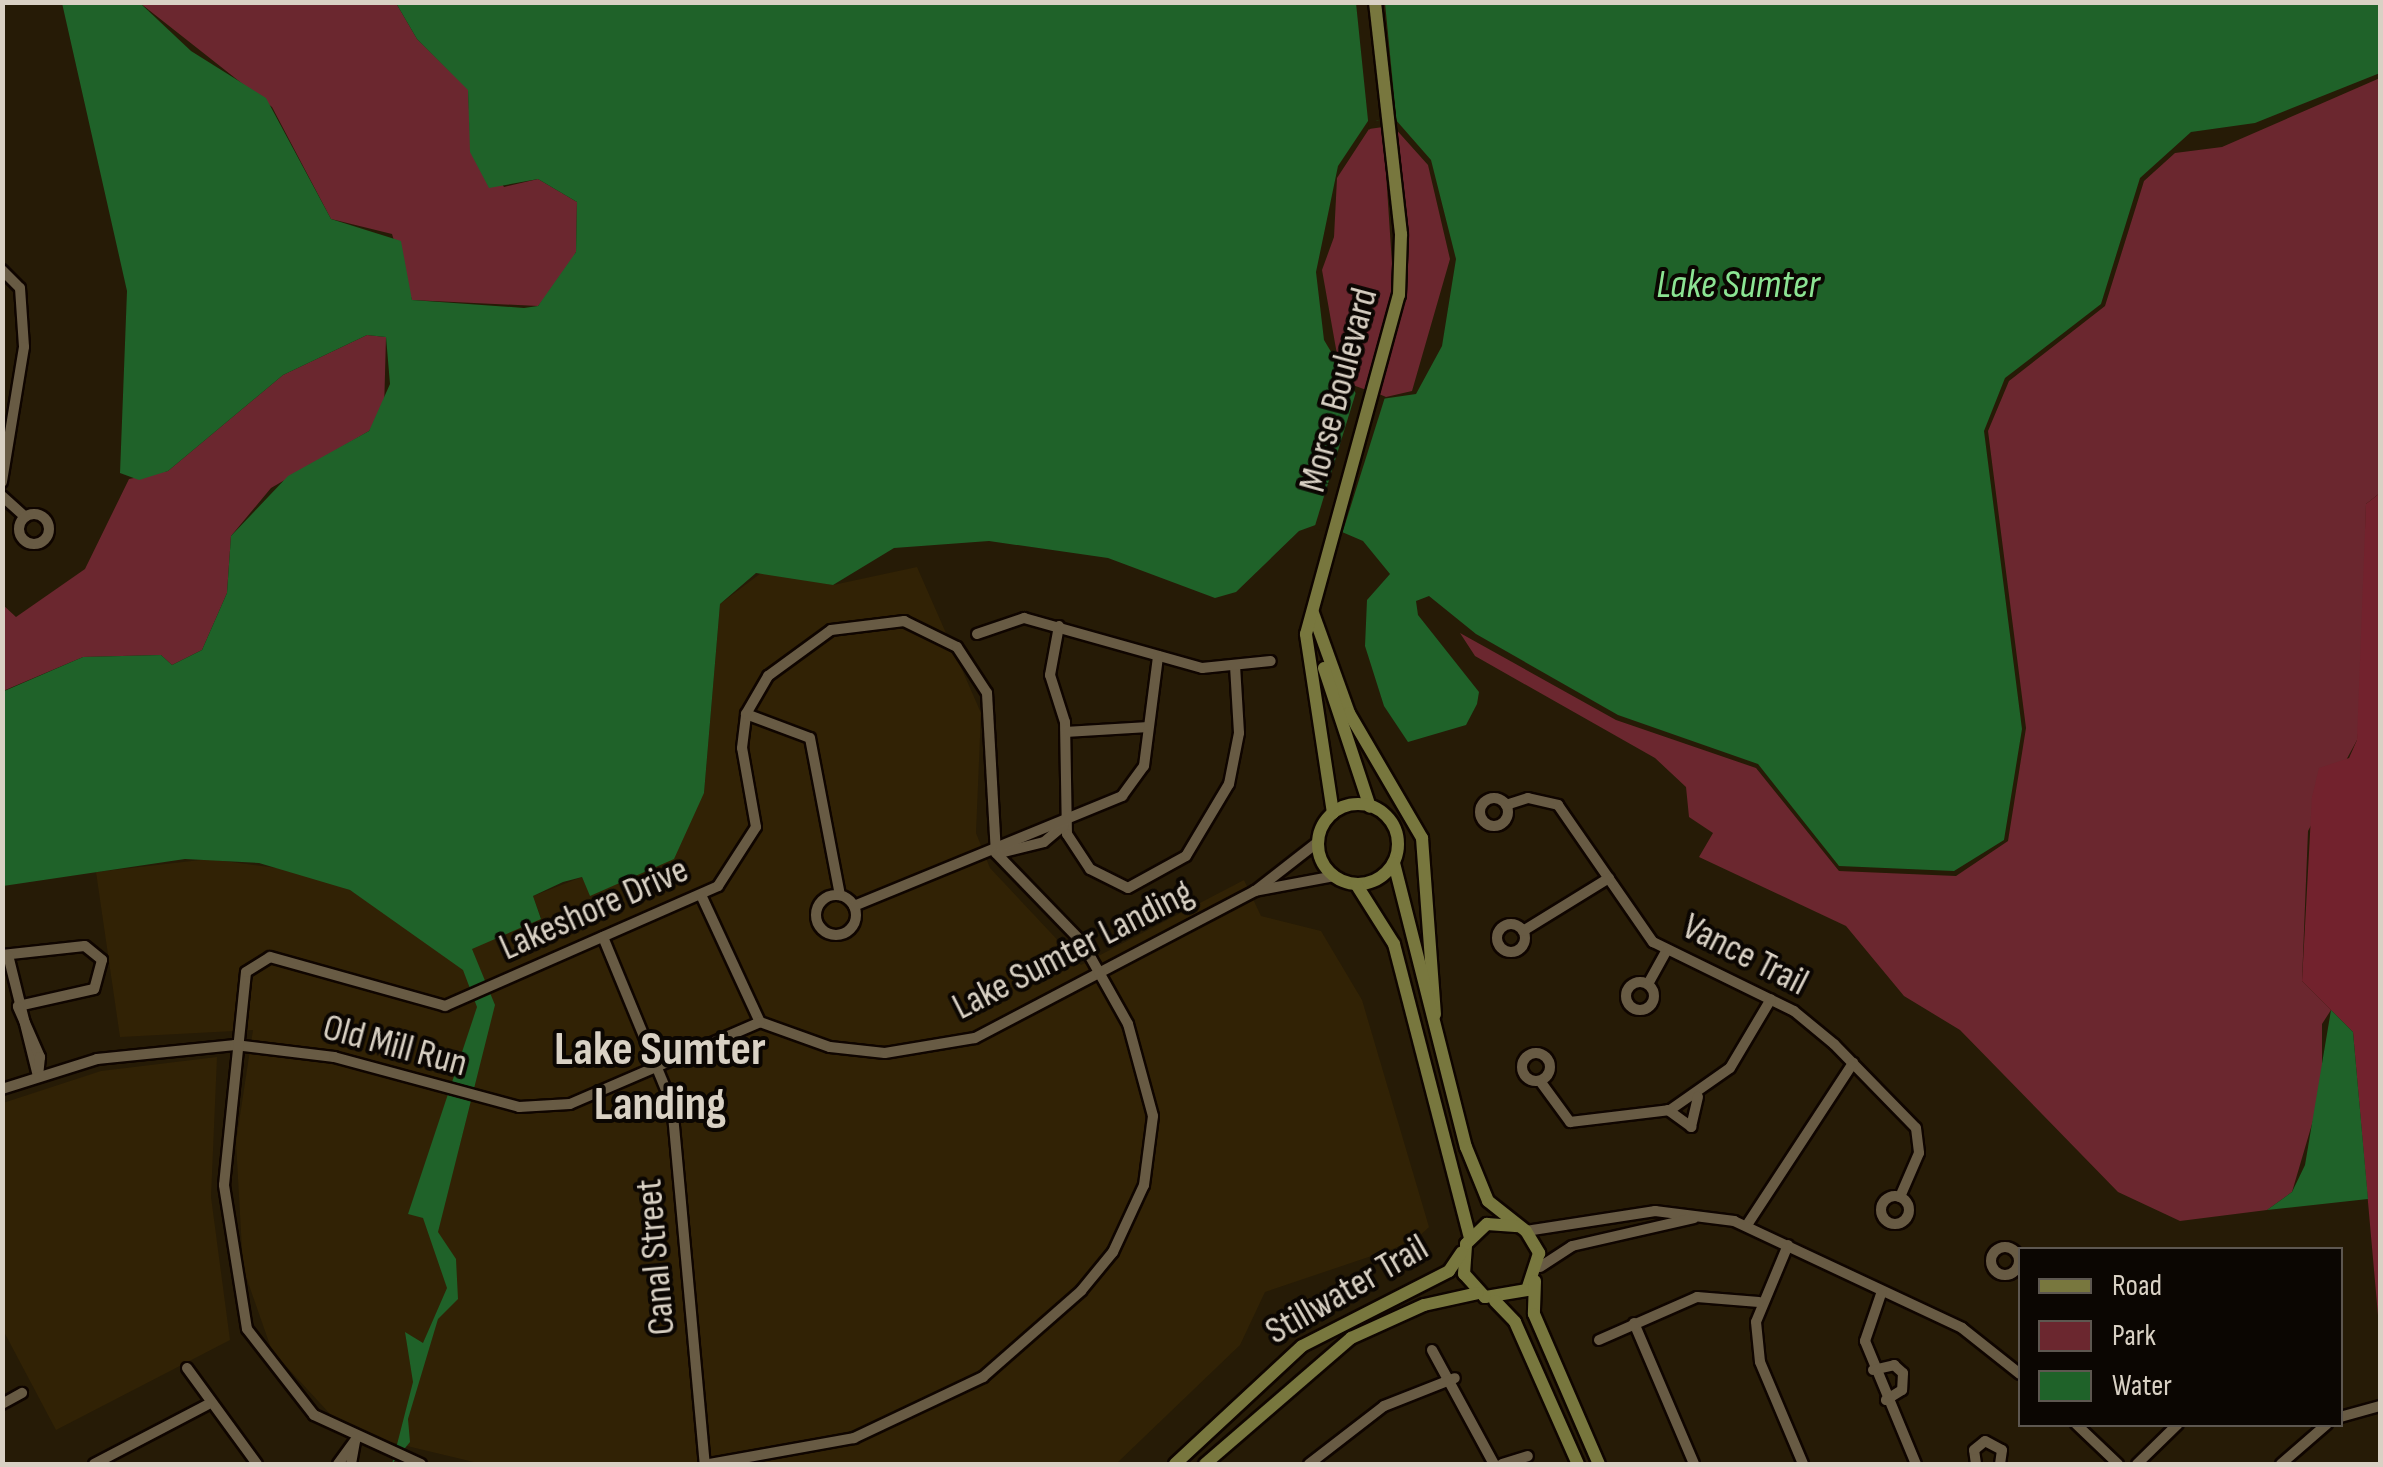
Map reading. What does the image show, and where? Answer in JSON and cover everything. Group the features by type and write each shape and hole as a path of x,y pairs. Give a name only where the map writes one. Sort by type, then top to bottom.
{"main road":[{"name":"Morse Boulevard","path":"1332,814 1309,696 1312,610 1383,363 1400,280 1375,2"},
{"name":"Morse Boulevard","path":"1312,610 1370,807"},
{"name":"Morse Boulevard","path":"1320,640 1349,713 1422,838 1436,1038"},
{"path":"1356,884 1394,863 1397,833 1370,807 1332,814 1318,842 1335,876 1356,884 1394,944 1466,1244 1464,1274 1478,1293 1492,1300 1515,1322 1578,1464"},
{"name":"Morse Boulevard","path":"1394,863 1436,1038 1479,1183 1522,1229"},
{"path":"1466,1244 1498,1222 1522,1229 1537,1274 1534,1314 1599,1464"},
{"name":"Stillwater Trail","path":"1175,1464 1302,1346 1450,1271 1466,1244"},
{"path":"1492,1300 1517,1297 1537,1274"},
{"name":"Stillwater Trail","path":"1205,1464 1351,1338 1424,1305 1478,1293"}],"street":[{"path":"2,270 20,288 24,347 2,482"},
{"path":"2,496 25,518"},
{"path":"976,634 1010,619 1059,626 1158,656 1235,665 1271,661"},
{"path":"708,1464 840,1442 938,1403 1014,1354 1113,1252 1144,1185 1152,1116 1147,1073 1101,973 996,853 993,714 969,660 941,634 881,620 830,630 788,656 746,714 810,738 840,895 854,906"},
{"path":"1059,626 1050,675 1066,732 1065,824 1083,861 1120,886 1144,885 1186,856 1236,758 1235,665"},
{"path":"854,906 1065,824 1130,788 1144,766 1158,656"},
{"name":"Lakeshore Drive","path":"422,1464 356,1440 290,1393 238,1303 224,1184 235,1045 246,972 270,957 424,1005 471,997 701,895 733,873 756,827 742,770 746,714"},
{"path":"1066,732 1148,727"},
{"name":"Vance Trail","path":"1506,805 1558,805 1608,878 1666,951 1770,999 1853,1063 1919,1137 1900,1197"},
{"name":"Lake Sumter Landing","path":"760,1022 857,1052 941,1047 1101,973 1255,891 1318,842"},
{"name":"Lake Sumter Landing","path":"1255,891 1335,876"},
{"path":"1524,930 1608,878"},
{"path":"701,895 760,1022"},
{"path":"840,895 818,907 824,931 849,932 854,906"},
{"name":"Canal Street","path":"603,938 661,1068 708,1464"},
{"path":"18,1006 94,989 102,960 85,946 6,955 18,1006 38,1076"},
{"path":"1648,984 1666,951"},
{"path":"1540,1080 1570,1122 1668,1110 1698,1097 1730,1068 1770,999"},
{"name":"Old Mill Run","path":"2,1089 38,1076 157,1048 235,1045 334,1056 474,1098 570,1104 661,1068 760,1022"},
{"path":"1747,1225 1853,1063"},
{"path":"1668,1110 1691,1128 1698,1097"},
{"path":"1522,1229 1633,1212 1714,1216 1747,1225 1962,1328 2018,1372"},
{"path":"1537,1274 1596,1239 1714,1216"},
{"path":"1788,1245 1758,1302 1760,1362 1803,1464"},
{"path":"1882,1291 1866,1341 1873,1370 1916,1464"},
{"path":"1599,1340 1708,1294 1758,1302"},
{"path":"1634,1322 1694,1464"},
{"path":"1432,1350 1455,1378 1494,1464"},
{"path":"187,1368 207,1406 258,1464"},
{"path":"1873,1370 1903,1373 1902,1390 1886,1400"},
{"path":"1310,1464 1384,1406 1455,1378"},
{"path":"2,1404 22,1392"},
{"path":"94,1464 207,1406"},
{"path":"2343,1417 2380,1406"},
{"path":"2079,1427 2118,1464"},
{"path":"2137,1464 2175,1427"},
{"path":"2281,1464 2324,1427"},
{"path":"338,1464 356,1440"},
{"path":"350,1464 356,1440"},
{"path":"1976,1464 1974,1450 1985,1441 2002,1450 2000,1464"},
{"path":"1502,1464 1528,1456"}],"shaded area":[{"path":"2380,493 2380,1338 2353,1032 2302,981 2312,797 2319,768 2349,758 2357,740 2366,504"},
{"name":"Lake Sumter Landing","path":"917,567 981,713 976,833 990,868 1081,965 1244,880 1261,916 1321,931 1362,1000 1429,1227 1413,1242 1265,1292 1240,1345 1116,1464 482,1464 382,1440 330,1414 272,1351 243,1268 236,1142 253,1030 120,1037 96,872 209,859 293,870 350,890 435,944 541,918 533,896 582,877 591,895 671,852 704,793 720,604 765,570 833,585"},
{"path":"217,1057 211,1197 230,1340 56,1430 3,1330 3,1103 101,1071"}],"green space":[{"path":"140,3 396,3 417,39 468,89 470,132 504,187 538,179 577,202 576,252 563,277 538,306 412,300 392,234 331,219 272,107"},
{"path":"2380,78 2380,493 2366,504 2363,701 2357,740 2308,831 2302,981 2331,1010 2322,1024 2322,1090 2292,1192 2267,1210 2180,1221 2118,1192 1960,1030 1904,996 1846,926 1699,857 1713,833 1689,817 1686,787 1655,758 1475,656 1460,633 1616,720 1756,768 1839,871 1956,876 2008,841 2026,728 1988,431 2009,381 2105,306 2144,181 2175,153 2222,147"},
{"path":"1393,126 1428,165 1450,259 1412,391 1386,397 1379,394 1404,296"},
{"path":"1383,127 1394,294 1369,391 1350,384 1338,360 1322,270 1334,237 1337,178 1369,129"},
{"path":"367,335 386,337 384,411 369,431 271,488 231,536 227,593 202,650 172,665 161,655 83,657 3,691 2,604 16,617 85,569 129,479 168,471 283,375"}],"water":[{"name":"Lake Sumter","path":"62,3 140,3 191,51 266,98 331,219 401,241 412,300 524,308 538,306 576,252 577,202 538,179 489,188 470,152 468,90 417,39 396,3 2380,3 2380,73 2255,123 2191,132 2140,178 2101,304 2005,378 1984,431 2022,729 2004,840 1954,871 1839,866 1758,764 1618,715 1476,634 1429,596 1416,601 1418,615 1479,692 1466,725 1408,742 1384,706 1365,646 1367,600 1390,574 1363,541 1321,523 1299,531 1236,592 1215,598 1108,558 989,541 894,548 833,585 756,573 720,604 704,793 674,859 590,896 582,877 563,882 533,896 541,919 472,949 495,1005 438,1232 456,1259 458,1299 438,1319 408,1419 410,1442 392,1464 413,1382 405,1332 423,1343 447,1288 423,1218 408,1214 477,1007 463,970 350,890 259,863 185,859 3,886 2,692 83,657 161,655 172,665 202,650 227,593 231,536 288,476 369,431 390,384 386,337 367,335 283,375 168,471 139,480 120,473 127,291","holes":["1395,119 1431,160 1456,259 1442,346 1416,394 1361,402 1324,340 1316,272 1338,166 1368,121"]},
{"path":"2331,1010 2353,1032 2368,1199 2267,1210 2292,1192 2305,1165"}],"pier":[{"path":"1356,3 1385,3 1397,126 1377,120 1369,130"},
{"path":"1356,392 1385,397 1342,534 1314,529"}],"district":[{"name":"Lake Sumter Landing","path":"660,1076"}]}
